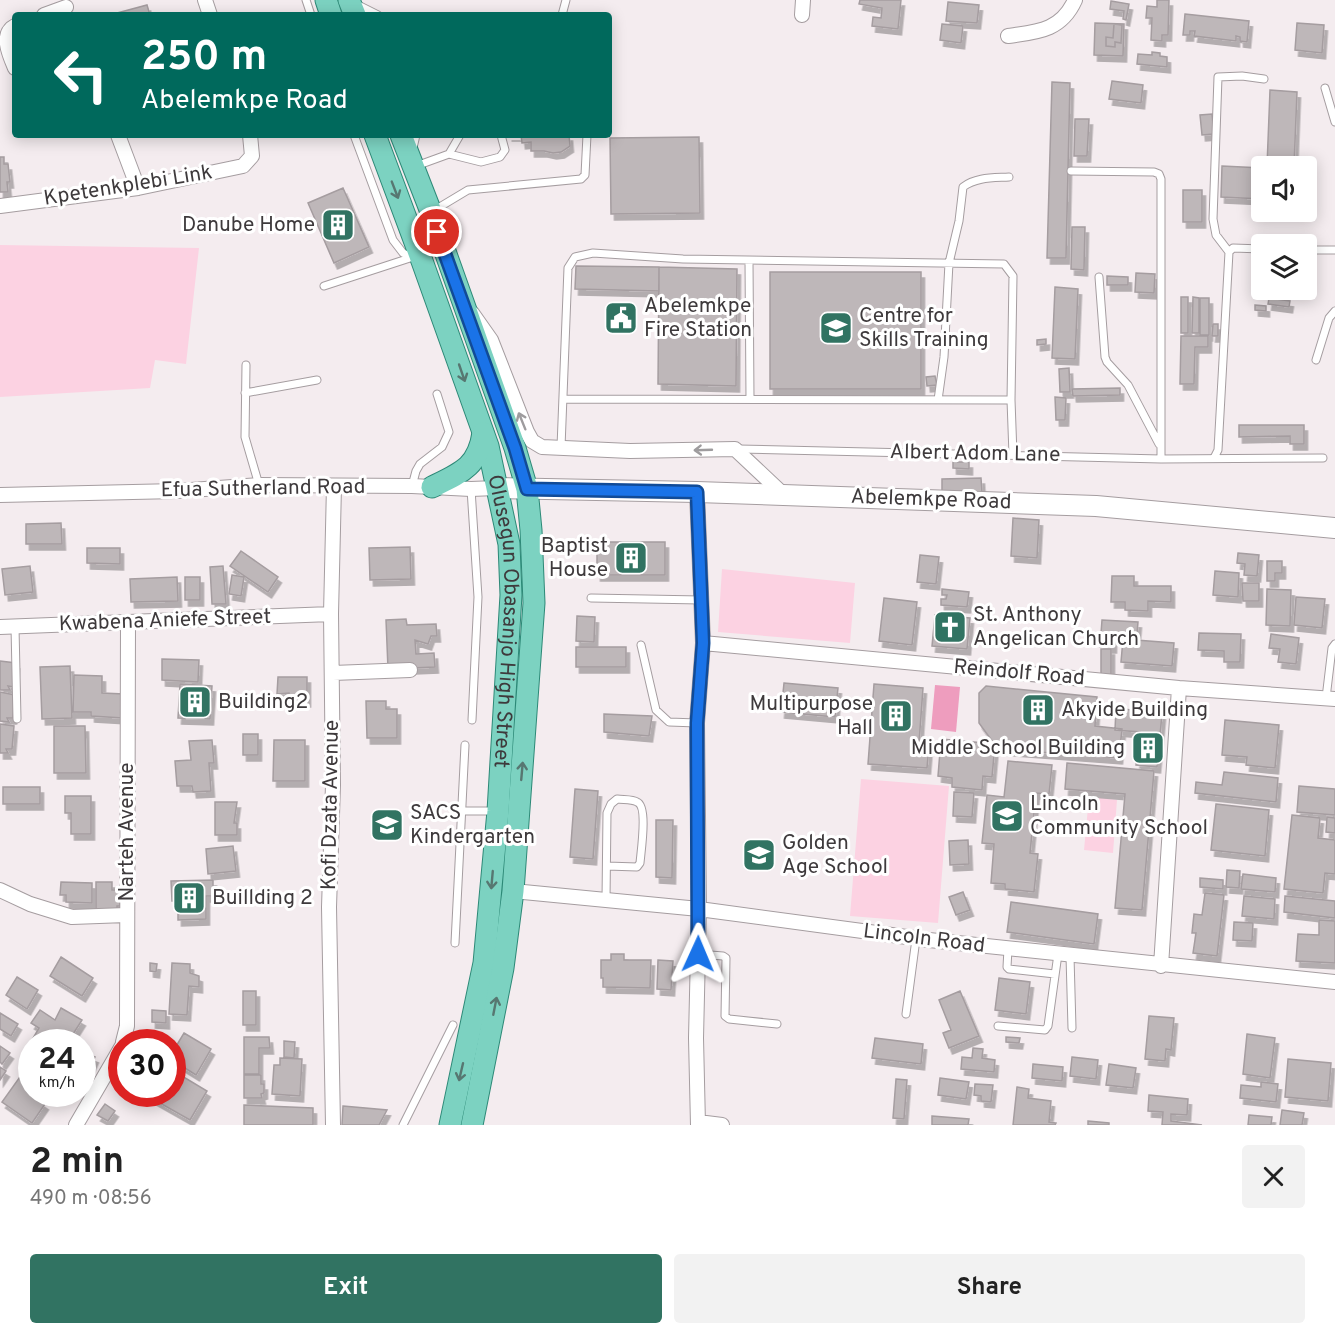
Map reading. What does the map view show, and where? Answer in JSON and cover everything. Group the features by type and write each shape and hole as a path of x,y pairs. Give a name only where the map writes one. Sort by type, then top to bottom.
{"main road":[{"name":"Olusegun Obasanjo High Street","path":"376,138 416,259 483,433 493,467 509,544 511,595 498,811 484,963 450,1125"},
{"name":"Olusegun Obasanjo High Street","path":"402,138 515,448 527,489 531,530 534,603 513,891 503,968 472,1125"},
{"path":"422,486 463,472 480,448 483,433"}],"street":[{"path":"802,15 803,0"},
{"path":"1008,36 1046,30 1061,20 1075,0"},
{"path":"53,12 67,7"},
{"path":"12,28 5,33 3,39 12,61"},
{"path":"119,138 138,188"},
{"name":"Kpetenkplebi Link","path":"0,206 138,188 243,166 252,156 250,138"},
{"name":"Albert Adom Lane","path":"461,299 486,330 532,441 549,448 630,451 735,449"},
{"path":"735,449 785,496"},
{"name":"Efua Sutherland Road","path":"0,495 177,491 259,485 527,489"},
{"name":"Kofi Dzata Avenue","path":"333,1125 329,907 333,785 331,614 334,486"},
{"name":"Abelemkpe Road","path":"527,489 697,492 1096,506 1335,528"},
{"path":"697,492 703,643 697,723 698,1124 722,1125"},
{"name":"Kwabena Aniefe Street","path":"0,627 331,614"},
{"name":"Narteh Avenue","path":"126,1029 128,622"},
{"name":"Reindolf Road","path":"703,643 1179,688 1330,698"},
{"path":"333,673 410,670"},
{"path":"1161,966 1179,688"},
{"path":"0,890 30,904 72,917 126,915"},
{"name":"Lincoln Road","path":"513,891 699,909 916,939 1161,966 1335,982"},
{"name":"Narteh Avenue","path":"76,1125 108,1069"}],"lane":[{"path":"351,5 370,12"},
{"path":"1214,458 1218,450 1229,252 1216,235 1213,219 1218,77 1242,76 1264,79"},
{"path":"1325,88 1335,122"},
{"path":"355,138 393,240 403,253 416,259"},
{"path":"416,138 411,163 448,154 481,162 500,157 505,150 502,138"},
{"path":"448,154 458,138"},
{"path":"430,212 468,190 581,179 585,175 588,138"},
{"path":"1071,171 1154,172 1159,174 1161,179 1161,459"},
{"path":"938,400 944,357 949,263 959,221 963,187 970,182 982,179 1009,177"},
{"path":"1229,252 1233,248 1251,249"},
{"path":"1317,250 1335,250"},
{"path":"561,447 568,268 575,257 592,253 749,261 1004,264 1013,276 1011,400 1013,455"},
{"path":"324,286 416,259"},
{"path":"749,261 750,399"},
{"path":"1099,277 1105,357 1128,385 1160,446"},
{"path":"1316,360 1329,318 1335,311"},
{"path":"246,365 245,437 259,485"},
{"path":"245,393 317,380"},
{"path":"422,486 416,471 420,464 442,447 449,432 437,394"},
{"path":"563,399 1011,400"},
{"name":"Albert Adom Lane","path":"735,449 1161,459 1323,458"},
{"path":"471,489 478,597 472,720"},
{"path":"591,598 701,600"},
{"path":"15,627 17,719"},
{"path":"1330,698 1332,648 1335,644"},
{"path":"641,645 656,710 669,722 697,723"},
{"path":"455,943 465,745"},
{"path":"606,900 607,813 611,804 617,799 638,802 643,807 640,863 638,867 607,866"},
{"path":"462,811 498,811"},
{"path":"906,1014 916,939"},
{"path":"1008,949 1009,969 1055,974"},
{"path":"698,954 726,958 725,1016 734,1020 777,1024"},
{"path":"998,1026 1045,1030 1048,1026 1055,974 1064,955"},
{"path":"1064,955 1072,1029"},
{"path":"404,1125 453,1024"}],"shaded area":[{"path":"0,245 199,248 186,364 155,360 150,388 0,397"},
{"path":"722,569 855,583 850,643 718,632"},
{"path":"935,685 960,687 956,732 931,729"},
{"path":"861,779 949,786 938,923 850,916"},
{"path":"1089,797 1117,800 1113,853 1084,850"}],"building":[{"path":"860,0 901,0 898,29 872,26 873,17 881,18 882,8 859,4"},
{"path":"1157,0 1169,0 1168,35 1162,35 1162,41 1151,40 1152,18 1146,18 1147,6 1157,7"},
{"path":"1111,1 1129,4 1126,20 1123,19 1124,11 1110,9"},
{"path":"948,2 979,5 977,23 946,21"},
{"path":"147,5 149,12 121,12"},
{"path":"1185,14 1249,21 1247,42 1240,41 1240,37 1236,36 1236,41 1194,36 1195,31 1190,31 1190,35 1183,35"},
{"path":"1095,23 1124,24 1123,56 1094,55","holes":["1114,24 1122,25 1121,43 1115,42 1115,47 1106,46 1106,37 1113,38"]},
{"path":"1297,23 1324,25 1322,53 1295,50"},
{"path":"942,24 963,26 961,43 940,40"},
{"path":"1114,24 1122,25 1121,43 1115,42 1115,47 1106,46 1106,37 1113,38"},
{"path":"1152,52 1167,57 1167,67 1137,64 1138,54 1152,55"},
{"path":"1112,81 1143,85 1141,103 1109,99"},
{"path":"1052,82 1070,83 1066,258 1047,258"},
{"path":"1270,90 1297,92 1294,156 1267,156"},
{"path":"1212,114 1214,134 1202,135 1200,115"},
{"path":"1075,119 1089,119 1087,156 1074,156"},
{"path":"699,137 700,213 611,214 610,138"},
{"path":"521,138 569,138 570,146 561,152 553,153 531,151 531,142 522,143"},
{"path":"0,157 4,157 4,164 8,164 10,182 7,182 8,192 0,192"},
{"path":"1222,166 1251,167 1251,198 1221,197"},
{"name":"Danube Home","path":"343,188 369,247 334,263 308,203"},
{"path":"1183,190 1202,190 1202,222 1183,222"},
{"path":"1072,227 1085,227 1084,270 1071,269"},
{"path":"576,266 659,267 659,291 575,289"},
{"path":"659,267 737,269 736,386 658,384"},
{"path":"770,272 921,272 921,389 770,389"},
{"path":"1136,273 1155,274 1154,293 1135,292"},
{"path":"1107,276 1128,277 1128,285 1107,285"},
{"path":"1055,287 1078,289 1075,359 1052,358"},
{"path":"1181,297 1188,297 1188,333 1181,333"},
{"path":"1193,297 1199,298 1199,333 1192,333"},
{"path":"1200,298 1209,298 1209,335 1200,335"},
{"path":"1269,300 1290,301 1289,307 1268,304"},
{"path":"1255,305 1266,306 1266,311 1255,310"},
{"path":"1213,324 1218,324 1218,336 1212,336"},
{"path":"1181,336 1208,336 1208,347 1195,347 1194,384 1180,384"},
{"path":"1046,339 1046,344 1037,345 1037,340"},
{"path":"1069,368 1070,392 1060,392 1059,369"},
{"path":"935,376 937,385 927,386 926,377"},
{"path":"1120,388 1120,395 1073,396 1072,389"},
{"path":"1055,397 1066,398 1065,420 1056,420"},
{"path":"1239,425 1304,425 1304,444 1290,444 1290,436 1239,437"},
{"path":"953,462 969,462 969,469 953,468"},
{"path":"981,478 982,493 942,492 942,479"},
{"path":"1013,518 1039,520 1037,558 1011,556"},
{"path":"61,523 62,544 26,544 26,524"},
{"name":"Baptist House","path":"597,542 665,542 665,575 597,575"},
{"path":"410,547 411,579 370,580 369,548"},
{"path":"87,548 120,548 120,564 87,563"},
{"path":"241,551 278,577 268,592 230,566"},
{"path":"1238,553 1259,555 1257,576 1244,575 1245,564 1237,563"},
{"path":"920,555 939,557 936,584 917,582"},
{"path":"1267,561 1282,561 1282,573 1275,573 1275,581 1267,581"},
{"path":"30,566 33,592 5,595 2,569"},
{"path":"223,566 226,604 212,604 210,567"},
{"path":"1215,571 1239,573 1238,597 1213,595"},
{"path":"232,575 244,577 241,596 229,594"},
{"path":"1112,576 1134,576 1134,586 1171,586 1171,602 1148,601 1148,611 1125,610 1125,602 1111,602"},
{"path":"177,577 178,601 131,602 130,579"},
{"path":"185,577 200,577 200,600 185,600"},
{"path":"1242,583 1259,583 1259,601 1243,601"},
{"path":"942,589 969,592 967,607 941,605 941,599 946,599 947,595 942,595"},
{"path":"1267,589 1291,590 1290,626 1266,625"},
{"path":"1296,597 1325,599 1322,628 1294,625"},
{"path":"884,598 917,602 912,645 879,641"},
{"path":"935,615 970,618 967,649 932,646"},
{"path":"577,616 595,617 594,642 576,641"},
{"path":"406,619 407,625 436,624 437,636 431,636 428,644 415,640 416,654 434,653 435,667 388,669 386,620"},
{"path":"1102,620 1138,622 1137,634 1113,633 1113,647 1100,647"},
{"path":"1199,633 1241,634 1240,662 1224,662 1224,651 1198,650"},
{"path":"1271,634 1299,638 1296,664 1278,662 1280,649 1269,648"},
{"path":"1123,639 1174,643 1172,666 1121,662"},
{"path":"576,647 626,647 626,667 576,667"},
{"path":"1101,649 1111,649 1111,675 1101,675"},
{"path":"162,659 199,660 198,682 162,680"},
{"path":"0,661 16,663 14,687 8,686 10,690 0,690"},
{"path":"70,666 72,718 42,719 40,667"},
{"path":"74,675 102,676 102,693 124,694 123,718 91,716 91,712 73,712"},
{"path":"278,677 307,677 307,701 289,701 289,693 277,694"},
{"path":"784,683 838,688 835,717 781,712"},
{"name":"Building2","path":"180,684 212,686 210,719 178,718"},
{"name":"Multipurpose Hall","path":"874,684 923,688 919,743 929,744 927,768 868,764"},
{"name":"Akyide Building","path":"986,686 1097,697 1095,726 1122,729 1119,758 998,749 979,723 979,693"},
{"path":"0,692 15,695 13,718 7,718 9,722 0,721"},
{"path":"366,701 386,701 386,709 397,709 397,738 367,738"},
{"name":"Middle School Building","path":"1116,708 1162,714 1157,767 1136,765 1140,732 1115,730"},
{"path":"604,714 652,716 649,736 604,732"},
{"path":"1225,720 1279,725 1275,768 1246,765 1247,757 1222,755"},
{"path":"0,724 14,726 12,749 6,749 8,753 0,753"},
{"path":"54,726 85,726 86,773 54,773"},
{"path":"243,734 258,734 258,755 243,755"},
{"path":"941,739 995,744 992,777 983,776 982,790 952,787 952,778 938,776"},
{"path":"212,740 214,763 209,763 211,791 193,792 192,786 177,786 175,761 191,760 189,741"},
{"path":"274,740 305,740 305,781 273,781"},
{"path":"1008,761 1052,765 1049,794 1036,793 1030,853 1038,854 1034,892 1005,889 1005,884 991,883 994,844 982,843 987,795 1004,797"},
{"path":"1067,763 1154,771 1142,910 1115,908 1125,794 1065,789"},
{"path":"1224,772 1278,778 1276,802 1195,793 1196,782 1222,785"},
{"path":"1299,786 1335,789 1335,815 1297,812"},
{"path":"3,787 40,787 40,804 3,804"},
{"path":"575,789 598,791 593,859 570,857"},
{"path":"954,792 974,793 972,817 953,816"},
{"path":"65,796 91,796 91,834 71,834 71,813 65,813"},
{"path":"215,802 237,802 234,823 237,823 237,835 215,835"},
{"path":"1216,804 1269,810 1265,856 1211,850"},
{"path":"1292,815 1320,818 1318,838 1335,840 1335,874 1325,873 1323,893 1284,889"},
{"path":"1327,817 1335,818 1335,833 1326,832"},
{"path":"656,820 673,820 672,878 656,877"},
{"path":"968,840 969,864 950,865 949,841"},
{"path":"233,846 236,871 208,874 206,849"},
{"path":"1227,870 1240,871 1239,888 1226,887"},
{"path":"1243,874 1276,878 1275,892 1241,889"},
{"path":"1200,878 1223,880 1223,889 1200,887"},
{"name":"Buillding 2","path":"213,880 213,896 206,896 206,919 178,920 178,901 172,901 171,881"},
{"path":"61,882 92,883 92,903 66,902 66,895 60,895"},
{"path":"96,882 112,882 112,890 120,890 120,906 117,906 117,910 96,910"},
{"path":"963,892 970,910 956,915 949,897"},
{"path":"1205,893 1224,895 1217,956 1193,953 1196,933 1192,933 1194,914 1202,915"},
{"path":"1244,896 1275,899 1274,919 1242,916"},
{"path":"1285,896 1335,901 1335,918 1284,912"},
{"path":"1011,902 1098,914 1094,944 1007,932"},
{"path":"1319,920 1335,921 1335,963 1296,961 1298,934 1319,935"},
{"path":"1234,922 1253,923 1252,941 1233,940"},
{"path":"611,954 624,954 624,960 651,960 650,988 603,987 601,960 611,960"},
{"path":"61,957 93,978 82,996 50,976"},
{"path":"658,960 673,961 671,990 657,989"},
{"path":"150,963 157,964 156,972 150,971"},
{"path":"172,963 190,964 190,973 199,976 199,987 189,986 187,1015 169,1014"},
{"path":"17,977 38,990 27,1009 6,995"},
{"path":"999,978 1030,982 1026,1014 995,1010"},
{"path":"243,991 256,991 256,1025 243,1025"},
{"path":"960,991 979,1036 949,1048 943,1033 951,1030 939,1000"},
{"path":"61,1008 82,1020 76,1029 38,1029 31,1023 40,1010 55,1020"},
{"path":"152,1010 166,1011 166,1023 152,1022"},
{"path":"0,1013 18,1024 11,1036 0,1029"},
{"path":"1149,1016 1174,1018 1171,1050 1166,1049 1165,1061 1145,1059"},
{"path":"186,1034 211,1049 196,1075 186,1069"},
{"path":"1247,1034 1275,1038 1270,1078 1243,1074"},
{"path":"244,1037 269,1037 270,1048 259,1048 259,1074 244,1074"},
{"path":"1006,1037 1020,1038 1019,1043 1006,1042"},
{"path":"875,1038 923,1044 921,1064 872,1058"},
{"path":"284,1041 295,1042 294,1058 284,1057"},
{"path":"0,1046 10,1053 2,1064 0,1062"},
{"path":"973,1048 983,1049 982,1058 995,1060 994,1072 961,1069 962,1057 972,1058"},
{"path":"1072,1057 1098,1060 1096,1079 1070,1076"},
{"path":"280,1058 302,1059 300,1096 272,1094 274,1065 280,1065"},
{"path":"1288,1059 1331,1063 1328,1101 1285,1097"},
{"path":"1033,1064 1063,1067 1062,1081 1032,1078"},
{"path":"1109,1064 1136,1068 1133,1088 1106,1085"},
{"path":"0,1067 6,1071 0,1080"},
{"path":"244,1075 261,1075 261,1084 264,1084 262,1098 244,1098"},
{"path":"186,1078 207,1091 190,1120 167,1107 186,1107"},
{"path":"940,1078 969,1082 966,1099 938,1095"},
{"path":"896,1079 907,1080 904,1119 893,1118"},
{"path":"18,1080 18,1107 43,1107 32,1123 2,1102"},
{"path":"1261,1082 1278,1084 1276,1102 1240,1098 1241,1085 1261,1087"},
{"path":"975,1084 993,1085 991,1102 981,1101 981,1096 974,1095"},
{"path":"1017,1087 1029,1089 1028,1098 1051,1101 1049,1122 1056,1123 1055,1125 1013,1125"},
{"path":"1149,1095 1188,1099 1187,1115 1171,1114 1171,1121 1202,1125 1162,1125 1163,1112 1148,1111"},
{"path":"105,1104 115,1111 108,1121 97,1115"},
{"path":"244,1105 313,1108 313,1125 244,1125"},
{"path":"343,1106 387,1110 379,1125 342,1125"},
{"path":"1282,1110 1304,1113 1302,1125 1280,1125"},
{"path":"1249,1115 1272,1117 1271,1125 1248,1125"},
{"path":"932,1116 969,1119 968,1125 932,1125"},
{"path":"1088,1121 1109,1123 1109,1125 1088,1125"}],"place":[{"name":"Danube Home","path":"338,225"},
{"name":"Abelemkpe Fire Station","path":"621,318"},
{"name":"Centre for Skills Training","path":"836,328"},
{"name":"Baptist House","path":"631,558"},
{"name":"St. Anthony Angelican Church","path":"950,627"},
{"name":"Building2","path":"195,702"},
{"name":"Akyide Building","path":"1038,710"},
{"name":"Multipurpose Hall","path":"896,716"},
{"name":"Middle School Building","path":"1148,748"},
{"name":"Lincoln Community School","path":"1007,816"},
{"name":"SACS Kindergarten","path":"387,825"},
{"name":"Golden Age School","path":"759,855"},
{"name":"Buillding 2","path":"189,898"}],"route":[{"path":"437,232 515,448 527,489 697,492 703,643 697,723 698,954"}]}
